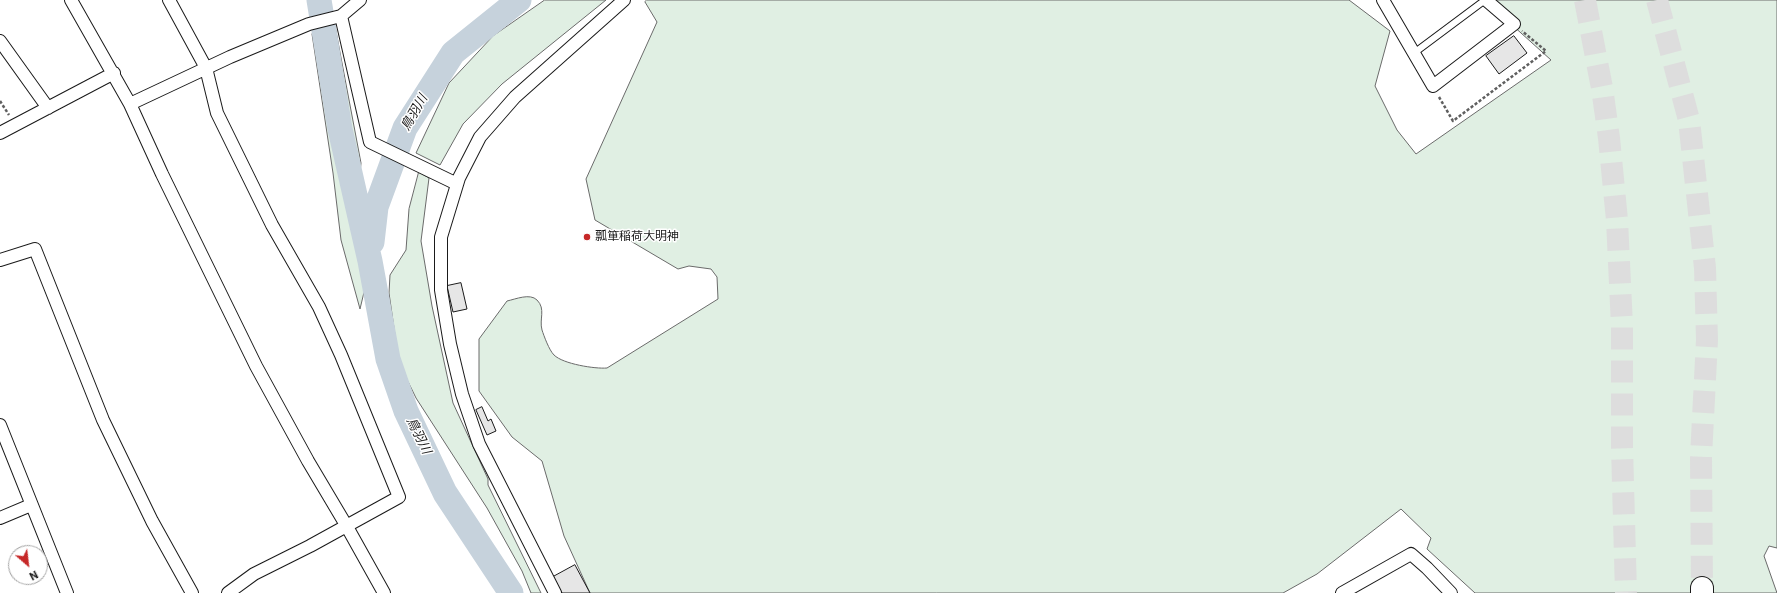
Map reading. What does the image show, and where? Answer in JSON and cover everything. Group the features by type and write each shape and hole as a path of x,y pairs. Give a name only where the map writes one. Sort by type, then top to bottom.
{"street":[{"path":"71,0 114,73 130,104 162,174 256,366 308,462 346,525 384,593"},
{"path":"169,0 206,68 217,113 272,226 319,307 344,362 400,497 346,525 310,546 254,574 228,593"},
{"path":"130,104 206,68 309,24 340,16 360,0"},
{"path":"555,593 480,444 462,394 450,344 441,290 441,237 457,184 480,137 515,97 624,0"},
{"path":"1385,1 1433,86 1514,24 1486,0"},
{"path":"340,16 370,142 457,184"},
{"path":"0,41 48,108"},
{"path":"0,133 114,73"},
{"path":"0,260 35,249 103,420 152,521 192,593"},
{"path":"0,425 66,593"},
{"path":"0,518 32,505"},
{"path":"1342,593 1411,554 1427,568 1448,592"}],"lane":[{"path":"1414,53 1486,0"}],"path":[{"path":"1433,86 1453,121 1546,51 1514,24"},
{"path":"0,100 15,125"}],"green space":[{"path":"545,0 606,0 502,84 463,124 440,165 416,153 449,83 493,36"},
{"path":"647,0 1349,0 1390,31 1375,86 1397,130 1416,154 1551,60 1511,24 1493,0 1777,0 1777,548 1769,546 1764,556 1777,593 1713,593 1712,583 1693,584 1691,593 1475,593 1427,549 1431,538 1401,509 1317,574 1283,593 590,593 564,536 542,461 512,437 479,391 479,339 507,301 523,297 531,297 540,303 542,311 542,330 554,355 564,361 579,365 595,368 607,368 718,299 717,277 711,269 689,266 678,269 595,220 586,179 657,22 645,2"},
{"path":"335,26 361,163 354,238 365,288 360,309 341,240 333,173 312,34"},
{"path":"419,172 429,178 421,241 432,306 453,403 488,479 488,485 541,593 531,593 522,571 487,508 416,398 399,363 389,293 390,275 406,250 409,209"}],"building":[{"path":"1514,36 1527,53 1499,74 1486,56"},
{"path":"461,283 467,309 453,312 447,286"},
{"path":"482,407 488,421 491,419 496,431 487,435 476,410"},
{"path":"575,565 590,593 562,593 553,577"}],"waterway":[{"name":"鳥羽川","path":"319,0 340,129 370,261 388,359 406,411 445,493 511,593"},
{"name":"鳥羽川","path":"372,242 376,207 405,128 453,53 519,0"}],"tunnel":[{"path":"1585,0 1602,88 1609,138 1617,220 1622,326 1622,447 1626,593"},
{"path":"1657,0 1689,120 1705,268 1707,340 1701,457 1702,588"}],"place":[{"name":"瓢箪稲荷大明神","path":"587,237"}]}
